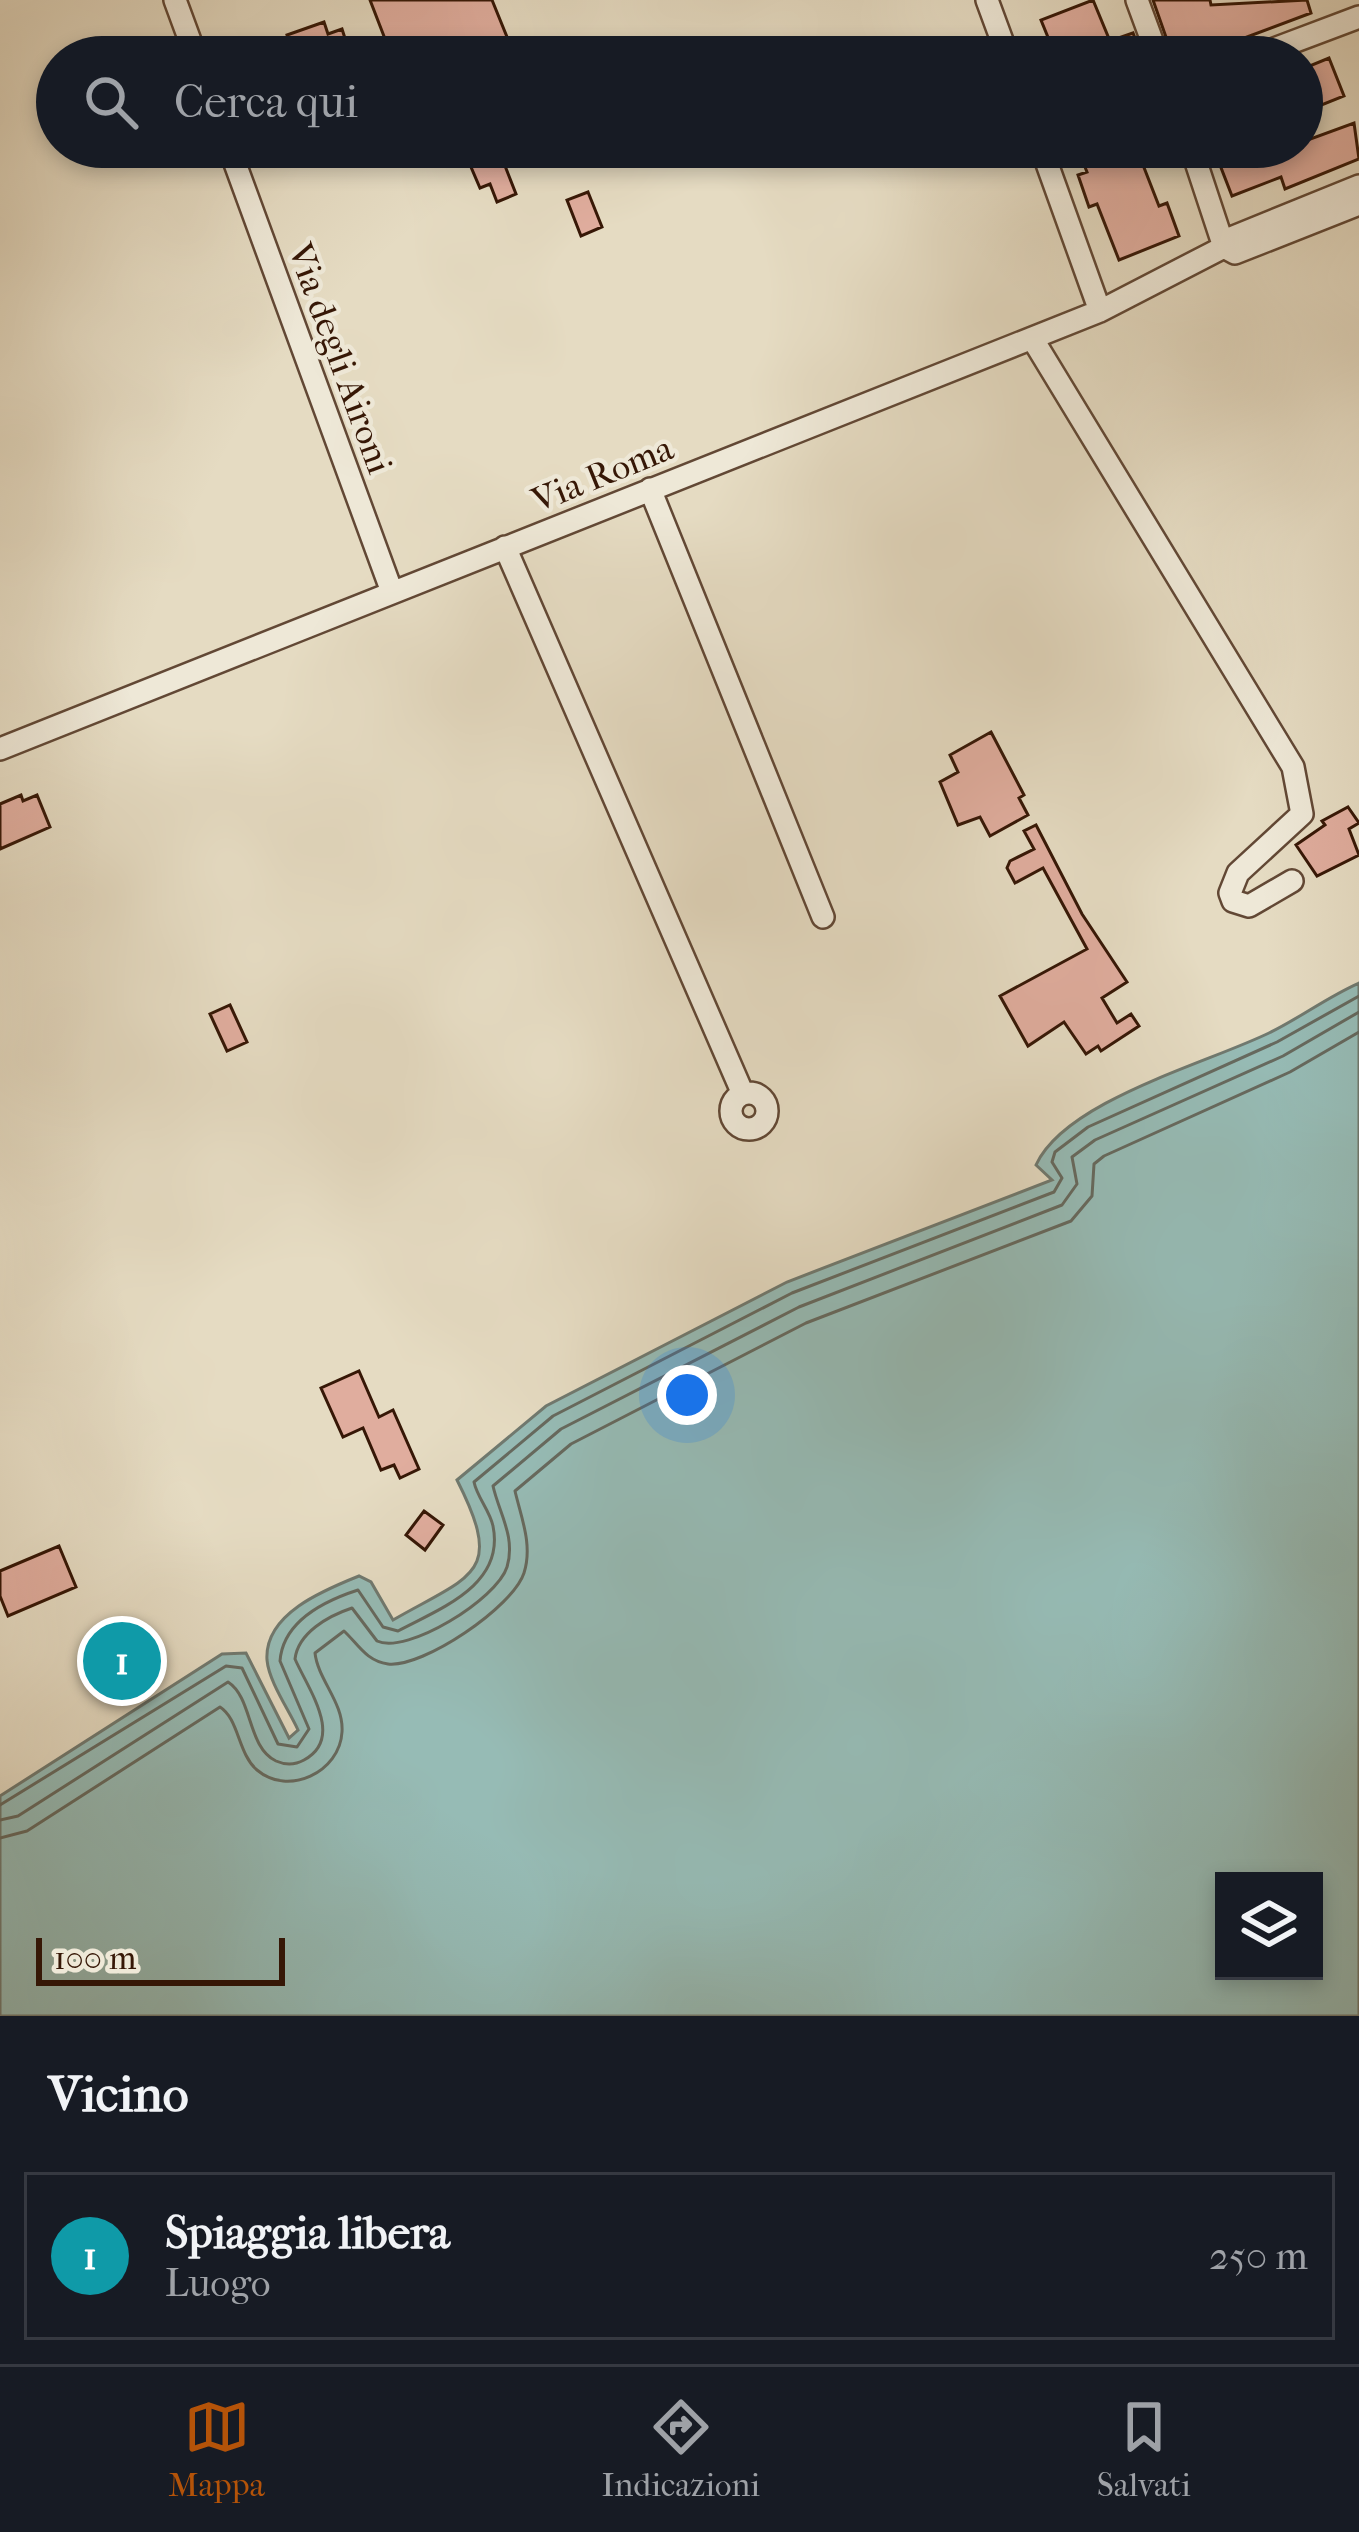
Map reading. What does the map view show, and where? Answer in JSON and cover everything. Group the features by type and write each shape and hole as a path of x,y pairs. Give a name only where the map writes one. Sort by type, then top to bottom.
{"street":[{"path":"175,0 188,36"},
{"path":"988,0 1001,36"},
{"path":"1137,0 1150,36"},
{"path":"1308,36 1359,17"},
{"name":"Via degli Aironi","path":"237,168 392,592"},
{"path":"1049,168 1100,311"},
{"path":"1198,168 1224,247"},
{"name":"Via Roma","path":"0,749 1100,311 1224,247 1231,238 1359,186"},
{"name":"Via Roma","path":"1224,247 1235,253 1359,204"},
{"path":"1032,338 1293,766 1302,814 1238,873 1230,892 1233,901 1250,906 1292,881"},
{"path":"650,489 823,916"},
{"path":"505,547 743,1094"}],"water":[{"path":"1359,983 1359,2016 0,2016 0,1796 222,1654 246,1653 289,1738 298,1730 275,1687 267,1660 275,1629 299,1606 359,1576 371,1582 393,1620 461,1581 479,1554 471,1511 457,1480 546,1406 787,1282 1052,1180 1036,1165 1052,1142 1076,1122 1139,1087 1269,1033"}],"building":[{"path":"370,0 492,0 507,36 384,36"},
{"path":"1093,0 1108,36 1047,36 1041,20"},
{"path":"1153,0 1210,0 1211,5 1307,0 1311,13 1250,36 1166,36"},
{"path":"324,22 328,34 342,29 344,36 287,36"},
{"path":"1329,58 1344,96 1323,104 1323,60"},
{"path":"1354,123 1359,159 1285,189 1281,177 1232,196 1221,168 1323,168 1323,134"},
{"path":"471,168 506,168 516,194 497,202 490,184 480,188"},
{"path":"1085,168 1144,168 1159,206 1167,203 1179,236 1119,260 1097,204 1089,207 1078,175 1087,172"},
{"path":"588,192 602,227 581,236 567,200"},
{"path":"991,732 1024,795 1019,798 1028,815 990,836 980,817 958,825 940,782 958,772 950,755"},
{"path":"21,795 23,801 37,795 50,827 0,849 0,804"},
{"path":"1348,807 1359,823 1349,829 1359,855 1317,876 1296,845 1325,825 1322,821"},
{"path":"1036,825 1082,914 1127,982 1102,998 1117,1023 1131,1014 1139,1026 1101,1051 1098,1046 1086,1054 1064,1022 1028,1046 1000,996 1087,949 1043,868 1015,883 1007,868 1010,861 1034,849 1024,831"},
{"path":"230,1005 247,1042 227,1051 210,1014"},
{"path":"359,1371 379,1417 393,1410 419,1469 400,1478 394,1465 381,1470 363,1428 343,1437 321,1388"},
{"path":"424,1511 443,1525 425,1550 406,1535"},
{"path":"59,1546 76,1587 8,1616 0,1596 0,1571"}],"place":[{"name":"Spiaggia libera","path":"122,1661"}]}
